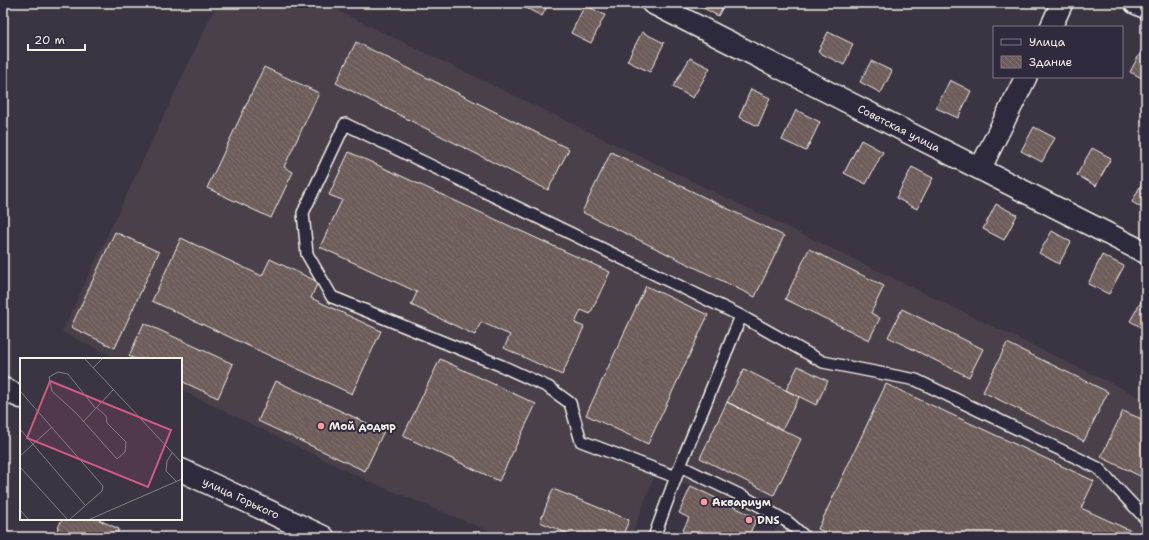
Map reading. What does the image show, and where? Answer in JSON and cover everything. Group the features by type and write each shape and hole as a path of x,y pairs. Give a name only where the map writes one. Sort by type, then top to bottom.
{"street":[{"name":"Советская улица","path":"652,3 1146,253"},
{"path":"1050,26 1062,3"},
{"path":"1135,3 1146,8"},
{"path":"980,169 1026,78"},
{"path":"3,389 20,397"},
{"name":"улица Горького","path":"182,470 323,537"}],"lane":[{"path":"676,477 581,440 570,403 548,387 502,366 332,296 307,254 303,213 345,124 741,316 823,362 916,380 1098,468 1146,519"},
{"path":"654,537 680,466 741,316"},
{"path":"680,466 746,498 788,522 805,537"}],"shaded area":[{"path":"217,3 322,3 1146,400 1146,537 772,537 777,526 656,471 631,537 504,537 370,482 182,390 182,358 116,358 62,332"}],"building":[{"path":"523,3 549,3 542,16 522,6"},
{"path":"699,3 725,3 718,16 698,5"},
{"path":"585,5 605,15 591,43 571,33"},
{"path":"642,32 664,43 650,72 627,61"},
{"path":"828,32 853,44 844,65 818,52"},
{"path":"356,42 569,149 548,190 336,83"},
{"path":"1146,42 1146,80 1130,72"},
{"path":"690,58 710,68 693,98 673,87"},
{"path":"871,61 892,71 881,93 860,82"},
{"path":"264,67 319,93 284,167 293,172 271,218 207,188"},
{"path":"950,80 971,91 958,118 936,108"},
{"path":"751,89 770,98 758,126 739,117"},
{"path":"796,110 820,122 806,151 782,140"},
{"path":"1034,127 1055,138 1042,162 1021,151"},
{"path":"861,140 883,152 866,184 844,173"},
{"path":"1092,148 1111,158 1096,186 1077,175"},
{"path":"349,152 610,272 590,314 581,310 575,323 584,327 562,375 504,348 510,335 481,322 475,335 411,305 417,292 320,247 342,200 329,195"},
{"path":"611,152 784,236 755,297 582,212"},
{"path":"912,167 933,178 917,209 896,198"},
{"path":"1146,175 1146,210 1132,202"},
{"path":"996,204 1017,215 1004,240 983,229"},
{"path":"1052,231 1071,242 1059,264 1039,253"},
{"path":"115,232 159,252 115,348 71,327"},
{"path":"181,238 262,276 270,259 318,282 311,298 381,331 352,394 152,301"},
{"path":"809,249 884,286 871,313 880,318 869,340 785,299"},
{"path":"1102,255 1124,266 1109,294 1088,284"},
{"path":"646,286 708,315 648,444 586,415"},
{"path":"1146,293 1146,330 1130,321"},
{"path":"902,309 983,349 969,377 888,337"},
{"path":"144,323 233,364 218,398 182,381 182,358 133,358 129,356"},
{"path":"1007,343 1108,392 1084,441 983,392"},
{"path":"440,359 536,404 499,481 403,436"},
{"path":"798,366 828,381 816,405 786,390"},
{"path":"744,369 799,397 782,430 727,402"},
{"name":"Мой додыр","path":"276,381 384,431 365,471 258,421"},
{"path":"886,384 1094,481 1081,508 1140,535 1139,537 834,537 818,529"},
{"path":"727,402 801,439 774,495 700,458"},
{"path":"1123,411 1146,421 1146,479 1101,457"},
{"name":"Аквариум","path":"691,486 757,518 748,537 680,536 689,518 679,513"},
{"path":"553,489 629,520 622,537 576,537 540,522"},
{"path":"62,520 99,520 119,529 115,537 54,537"}],"place":[{"name":"Мой додыр","path":"321,426"},
{"name":"Аквариум","path":"704,502"},
{"name":"DNS","path":"749,520"}]}
